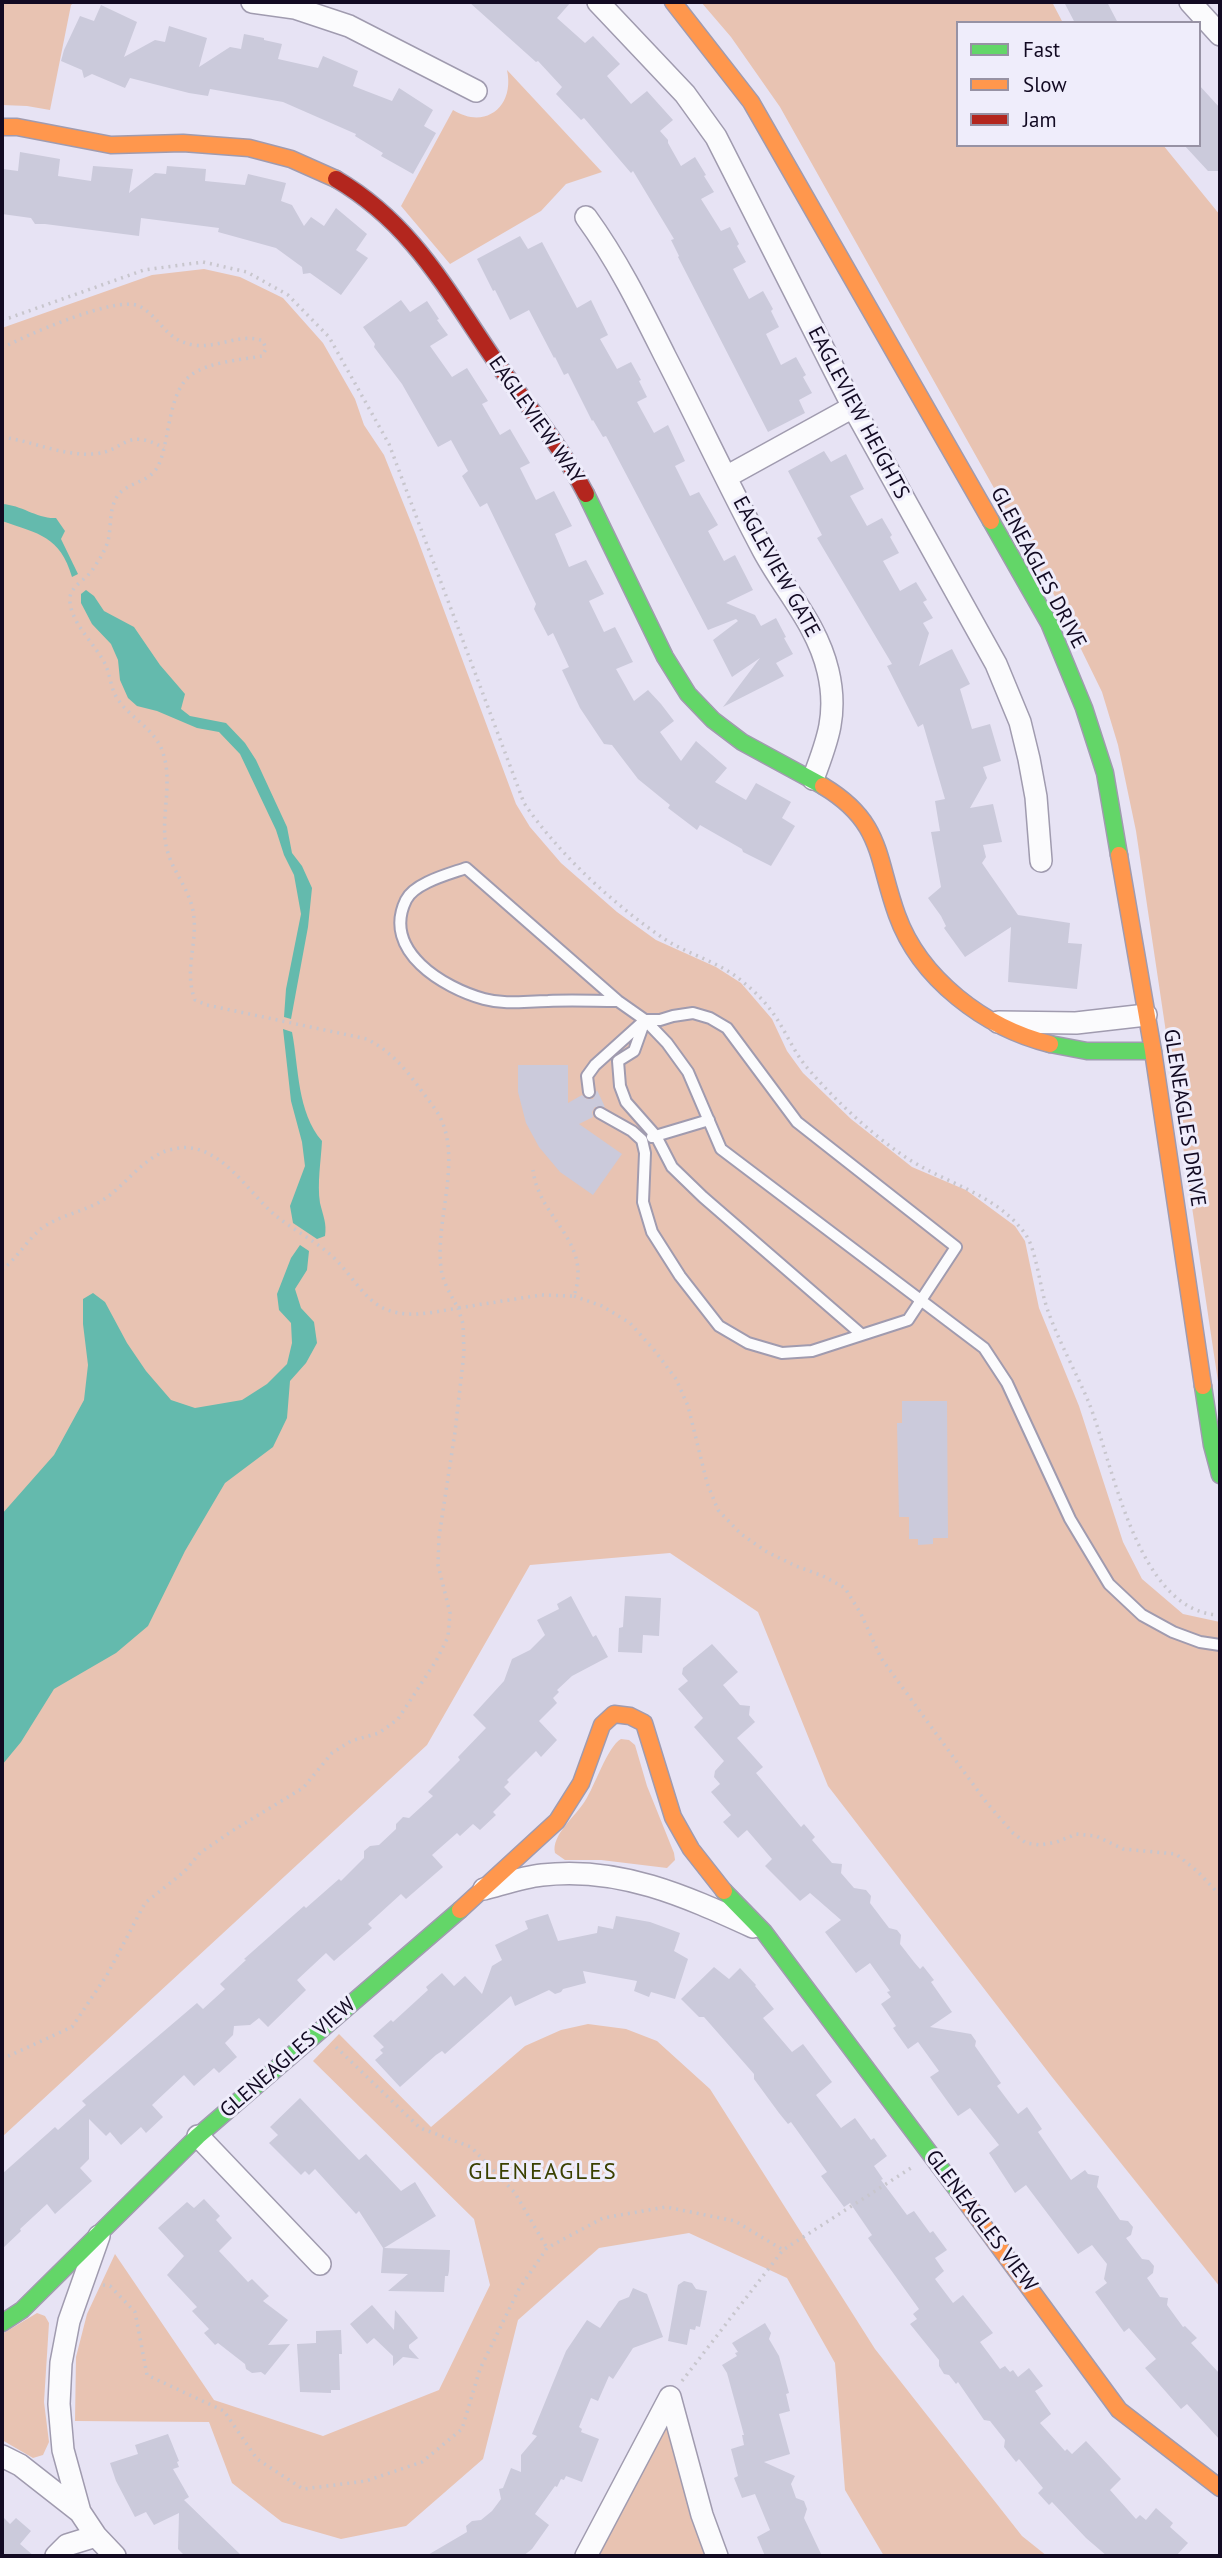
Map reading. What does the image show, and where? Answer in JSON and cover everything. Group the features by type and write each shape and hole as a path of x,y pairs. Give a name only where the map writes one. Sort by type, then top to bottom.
{"street":[{"path":"252,2 295,8 349,26 476,91"},
{"name":"EAGLEVIEW HEIGHTS","path":"598,2 685,94 716,137 853,407 996,664 1020,722 1029,759 1036,797 1041,861"},
{"name":"GLENEAGLES DRIVE","path":"673,2 751,102 1049,623 1084,708 1105,773 1153,1051 1212,1445 1220,1475"},
{"path":"1190,2 1220,35"},
{"name":"EAGLEVIEW WAY","path":"2,127 110,145 203,144 248,148 319,169 352,187 386,212 420,247 493,358 578,476 660,646 690,697 734,737 761,754 813,779 848,803 875,837 896,915 906,939 923,963 954,996 1021,1036 1064,1048 1093,1052 1153,1051"},
{"name":"EAGLEVIEW GATE","path":"586,217 621,267 765,553 814,630 823,652 833,694 833,714 830,736 813,779"},
{"name":"EAGLEVIEW GATE","path":"726,477 853,407"},
{"path":"997,1022 1076,1023 1146,1015"},
{"name":"GLENEAGLES VIEW","path":"2,2323 22,2310 198,2136 484,1889 557,1821 581,1783 602,1725 614,1714 624,1714 637,1717 644,1723 673,1816 694,1855 721,1890 764,1932 1119,2410 1220,2488"},
{"name":"GLENEAGLES VIEW","path":"484,1889 542,1875 605,1875 676,1892 764,1932"},
{"path":"198,2136 320,2264"},
{"name":"GLENEAGLES VIEW","path":"80,2512 63,2449 59,2404 61,2363 69,2321 99,2235"},
{"path":"586,2556 670,2397"},
{"path":"670,2397 702,2515 717,2556"},
{"name":"GLENEAGLES VIEW","path":"2,2456 20,2465 80,2512 96,2536 115,2556"},
{"path":"56,2556 67,2545 96,2536"},
{"path":"85,2556 96,2536"}],"lane":[{"path":"618,1002 505,1003 482,999 453,985 421,967 403,946 400,924 406,899 428,882 466,868 618,1002 645,1020 667,1043 688,1072 721,1149 984,1348 1007,1383 1070,1519 1109,1584 1142,1615 1173,1632 1200,1642 1220,1644"},
{"path":"589,1092 587,1076 595,1065 645,1020 660,1020 693,1013 710,1018 727,1028 797,1122 956,1247 908,1320 812,1350 782,1353 748,1343 719,1326 680,1276 652,1232 643,1202 645,1153 642,1140 632,1131 600,1113"},
{"path":"645,1020 634,1051 618,1061 626,1102 656,1136 672,1167 862,1334"},
{"path":"642,1140 709,1120"}],"path":[{"path":"2,319 144,270 203,262 247,272 288,295 329,337 389,444 524,803 539,825 566,856 661,937 741,979 776,1017 809,1070 900,1154 932,1174 980,1195 1017,1223 1028,1238 1048,1311 1089,1404 1140,1552 1157,1577 1182,1600 1203,1612 1220,1615"},
{"path":"2,348 118,303 131,303 141,307 181,343 218,345 254,337 263,341 266,349 262,356 207,368 191,375 182,385 174,404 159,466 149,477 122,490 113,503 108,541 89,576 70,594 71,608 107,668 117,699 158,741 164,754 167,780 165,838 168,855 187,890 193,912 194,930 189,974 195,1000 207,1005 367,1039 400,1062 440,1119 446,1136 449,1161 441,1268 446,1287 458,1308 463,1324 464,1353 439,1537 438,1565 450,1613 448,1637 436,1661 398,1719 379,1733 351,1741 332,1753 303,1788 200,1853 184,1872 145,1903 107,1975 72,2027 2,2059"},
{"path":"2,437 79,454 95,454 137,438 150,440 164,448"},
{"path":"2,1270 17,1258 40,1229 60,1217 98,1203 149,1160 174,1148 195,1150 221,1159 274,1214 332,1256 355,1283 383,1308 412,1316 541,1296 574,1296 602,1306 629,1323 676,1379 688,1406 707,1483 718,1510 741,1534 767,1552 845,1588 887,1668 986,1802 1013,1833 1026,1843 1040,1845 1076,1834 1096,1836 1123,1849 1176,1854 1220,1895"},
{"path":"533,1170 535,1186 571,1244 578,1261 579,1279 574,1296"},
{"path":"319,2031 420,2128 471,2147 515,2193 547,2248"},
{"path":"670,2397 783,2250 931,2155"},
{"path":"83,2280 110,2287 135,2312 147,2375 224,2411 257,2459 303,2489 366,2481 422,2462 462,2429 480,2369 519,2289 547,2248 603,2218 666,2207 735,2221 783,2250"}],"shaded area":[{"path":"2,2 75,2 71,5 50,110 2,105"},
{"path":"701,2 1052,2 1062,21 956,21 956,147 1165,147 1220,215 1220,1395 1136,831 1118,745 1102,692 1058,602 780,107 731,37"},
{"path":"507,70 602,172 566,184 541,211 450,264 401,206 453,110 465,116 476,117 495,111 506,95"},
{"path":"204,269 240,277 283,298 323,343 355,399 364,425 384,455 516,804 530,827 561,863 617,912 656,940 716,967 741,983 772,1019 787,1051 803,1073 851,1119 912,1167 966,1190 1015,1226 1025,1241 1039,1308 1079,1406 1123,1542 1142,1579 1183,1614 1220,1622 1220,2287 1052,2077 828,1786 758,1612 670,1553 530,1565 427,1745 2,2137 2,328 152,275"},
{"path":"2,504 56,518 65,531 61,539 78,574 72,577 61,553 46,538 2,521"},
{"path":"86,590 94,596 104,611 134,627 160,665 185,694 181,709 190,716 226,723 245,743 256,760 287,827 292,853 302,866 312,888 308,927 291,1019 284,1017 286,989 301,914 294,875 240,754 219,732 197,728 157,711 137,706 128,698 120,680 118,660 111,644 92,624 81,603 81,594"},
{"path":"283,1029 292,1032 303,1103 322,1141 319,1195 325,1236 317,1239 293,1223 290,1206 305,1166 302,1142 291,1101"},
{"path":"300,1245 309,1251 307,1270 295,1289 301,1308 314,1322 317,1343 306,1363 290,1381 287,1418 273,1447 225,1483 185,1551 148,1626 116,1653 54,1689 21,1742 2,1765 2,1514 54,1455 84,1400 88,1365 83,1299 93,1293 105,1302 127,1343 171,1400 195,1408 242,1400 267,1384 287,1364 292,1343 291,1323 279,1310 277,1294 291,1258"},
{"path":"621,1739 629,1740 635,1745 647,1786 674,1853 675,1860 667,1868 601,1860 565,1860 555,1853 560,1833 585,1801 606,1758"},
{"path":"588,2024 626,2029 657,2041 710,2089 875,2349 1022,2536 1047,2556 884,2556 845,2490 835,2363 787,2278 689,2233 599,2248 518,2320 483,2459 406,2526 341,2539 282,2522 232,2483 209,2422 75,2421 76,2357 87,2314 115,2254 214,2400 323,2436 439,2390 490,2285 474,2219 313,2061 339,2034 431,2127 525,2046 561,2030"},
{"path":"37,2313 45,2316 49,2323 44,2402 49,2442 43,2455 33,2458 2,2440 2,2334"},
{"path":"670,2397 717,2556 586,2556"}],"building":[{"path":"469,2 571,2 557,18 585,43 593,36 620,64 607,76 631,104 647,91 673,120 660,131 668,140 681,166 695,157 706,175 704,176 714,192 701,199 721,231 730,227 739,244 737,246 746,262 733,269 749,299 763,291 773,309 771,311 779,327 766,334 781,365 796,357 806,375 803,377 812,393 799,400 805,413 768,432 678,257 671,240 674,239 633,171 631,173 584,118 581,120 556,94 562,87 538,61"},
{"path":"1064,2 1107,2 1117,21 1074,21"},
{"path":"101,5 137,22 124,57 155,40 165,42 169,26 207,38 199,67 230,47 241,49 244,34 264,38 282,44 278,59 318,68 323,56 358,71 353,86 392,101 399,88 433,110 424,126 436,133 413,174 381,156 383,153 355,136 356,134 283,102 210,89 208,96 130,78 125,88 92,74 84,78 82,70 61,61 80,16 94,21"},
{"path":"1201,87 1220,108 1220,171 1208,171 1186,147 1201,147"},
{"path":"20,152 60,159 58,176 91,181 93,166 133,169 129,193 155,173 166,174 167,166 206,169 205,181 245,185 248,174 286,183 281,201 292,205 304,226 311,217 324,226 336,208 367,234 356,250 368,258 341,295 310,273 303,274 302,267 276,248 218,232 219,228 141,218 139,236 35,224 31,218 2,214 3,169 18,171"},
{"path":"520,236 528,249 542,242 577,308 591,300 608,335 600,339 617,369 631,362 647,397 637,402 654,433 668,425 685,461 675,466 690,496 699,492 718,525 708,531 724,561 735,555 753,590 726,603 755,615 761,626 776,618 793,654 776,663 784,676 723,707 760,658 732,677 713,640 738,621 736,619 708,630 606,436 603,437 592,421 568,373 564,375 529,310 510,320 495,290 493,291 477,259"},
{"path":"401,300 410,312 427,301 448,335 430,346 452,377 467,368 488,401 482,404 500,435 510,429 530,463 520,468 536,500 554,491 572,526 555,534 569,567 586,560 604,594 589,601 604,632 615,627 633,662 616,669 634,701 648,690 661,704 674,721 660,732 681,761 696,741 727,768 715,782 746,800 756,783 791,802 782,818 795,826 771,866 700,825 697,830 668,808 670,805 638,779 612,745 604,744 580,708 562,670 569,667 553,633 548,636 534,609 536,604 487,503 480,507 462,476 468,471 451,440 438,447 402,384 374,347 375,344 363,327"},
{"path":"824,451 831,462 846,454 864,489 850,496 867,526 882,518 892,535 890,537 899,553 883,561 900,591 916,582 927,600 923,602 933,618 923,623 929,633 919,666 952,649 970,684 960,689 972,729 990,724 1001,761 983,767 987,778 970,808 993,804 1002,842 983,845 986,857 982,863 1018,915 1070,923 1068,943 1082,944 1077,989 1008,982 1011,927 965,957 944,928 946,926 941,916 928,898 941,887 931,832 940,831 935,801 945,799 923,724 918,727 887,666 892,664 817,538 822,535 788,471"},
{"path":"518,1065 568,1065 568,1103 582,1095 593,1099 597,1090 605,1107 595,1107 593,1117 579,1124 622,1154 593,1195 560,1172 539,1147 526,1123 518,1092"},
{"path":"902,1401 947,1401 948,1538 933,1538 933,1544 918,1545 918,1539 909,1539 909,1517 899,1517 897,1423 902,1423"},
{"path":"571,1596 593,1637 596,1635 608,1657 572,1676 557,1690 559,1692 553,1698 557,1703 539,1721 557,1740 541,1757 536,1751 507,1780 509,1782 504,1787 511,1794 493,1812 496,1815 480,1830 473,1824 460,1836 457,1833 432,1855 443,1867 406,1899 401,1894 368,1924 372,1928 334,1961 326,1953 297,1980 306,1990 268,2027 259,2018 250,2025 234,2026 233,2035 225,2043 237,2057 219,2073 214,2068 194,2086 184,2075 152,2105 163,2117 146,2133 141,2127 121,2145 110,2132 106,2136 89,2119 89,2159 80,2168 92,2181 55,2214 47,2204 2,2249 2,2174 55,2127 58,2130 86,2105 82,2101 197,2003 203,2009 225,1989 220,1984 246,1960 244,1959 304,1906 306,1908 339,1879 341,1881 364,1858 364,1851 370,1846 379,1845 396,1829 396,1824 403,1817 409,1818 433,1796 428,1792 460,1760 458,1757 486,1728 473,1715 504,1681 512,1659 530,1650 545,1635 537,1620 559,1609 557,1604"},
{"path":"625,1596 661,1598 659,1636 643,1635 642,1653 618,1652"},
{"path":"712,1644 738,1672 723,1685 740,1705 750,1706 749,1715 755,1722 737,1738 763,1767 756,1773 801,1827 804,1824 815,1837 812,1840 832,1863 842,1864 841,1873 854,1888 866,1890 871,1896 870,1903 889,1928 897,1930 901,1935 900,1944 920,1969 923,1966 934,1980 931,1982 952,2012 930,2027 971,2034 976,2041 975,2046 1001,2083 997,2086 1018,2114 1027,2107 1042,2129 1038,2132 1071,2180 1085,2170 1088,2174 1099,2176 1097,2187 1120,2220 1128,2221 1133,2227 1131,2235 1126,2238 1142,2259 1149,2260 1154,2266 1153,2273 1147,2278 1160,2297 1168,2298 1167,2305 1183,2327 1197,2338 1191,2343 1220,2374 1220,2440 1187,2404 1181,2409 1145,2368 1156,2359 1129,2328 1124,2332 1095,2292 1107,2283 1104,2279 1107,2264 1092,2245 1078,2254 1026,2185 1015,2193 989,2153 999,2145 970,2108 958,2116 930,2077 939,2071 918,2042 908,2049 881,2004 891,1997 887,1992 890,1991 870,1963 856,1973 825,1932 841,1920 810,1893 800,1901 765,1866 772,1859 747,1830 738,1838 723,1822 731,1815 711,1792 720,1784 714,1777 715,1771 724,1761 694,1727 703,1718 678,1689 688,1681 682,1674 683,1668"},
{"path":"548,1914 558,1941 597,1933 598,1926 613,1929 616,1916 650,1922 680,1933 674,1951 688,1959 675,1999 651,1992 649,1997 634,1991 637,1981 583,1971 586,1983 563,1989 561,1992 555,1994 549,1990 515,2006 511,1996 445,2054 442,2051 436,2055 400,2087 375,2060 383,2053 380,2050 384,2047 373,2036 391,2020 393,2022 428,1990 426,1987 442,1973 454,1986 465,1976 482,1994 492,1966 502,1960 495,1945 528,1929 525,1921"},
{"path":"714,1967 729,1979 740,1968 756,1985 774,2009 763,2018 792,2052 803,2044 832,2082 816,2095 841,2128 855,2118 887,2156 874,2166 883,2179 881,2180 907,2215 914,2211 947,2250 935,2258 944,2271 935,2279 953,2303 963,2295 993,2333 980,2342 1000,2369 1005,2366 1010,2372 1013,2370 1018,2377 1029,2368 1043,2386 1035,2391 1051,2414 1040,2423 1065,2451 1067,2449 1072,2454 1086,2441 1121,2479 1110,2490 1136,2519 1140,2515 1146,2520 1156,2508 1173,2523 1170,2527 1188,2543 1176,2556 1107,2556 1052,2502 1049,2505 1038,2493 1043,2488 1019,2459 1016,2462 1004,2447 1005,2440 990,2421 984,2420 958,2382 956,2384 949,2375 944,2374 939,2360 910,2324 917,2319 913,2314 919,2309 868,2238 872,2235 850,2203 844,2207 821,2176 827,2172 791,2122 788,2124 779,2113 754,2079 754,2074 704,2017 699,2017 681,1999"},
{"path":"300,2098 359,2160 366,2154 401,2191 415,2182 436,2216 384,2248 450,2250 444,2292 388,2291 408,2274 381,2273 383,2248 359,2211 356,2214 315,2169 309,2175 305,2171 301,2175 269,2143 278,2135 270,2127"},
{"path":"204,2199 220,2216 216,2220 232,2238 219,2251 248,2282 252,2279 269,2296 263,2301 288,2320 268,2345 290,2344 265,2375 261,2372 252,2373 246,2369 245,2364 218,2343 215,2345 204,2333 209,2329 192,2311 197,2307 167,2275 184,2256 158,2228 187,2202 194,2208"},
{"path":"684,2281 692,2283 696,2289 707,2291 700,2327 690,2329 687,2345 668,2341 678,2285"},
{"path":"633,2288 647,2294 663,2337 633,2348 613,2379 609,2376 598,2401 591,2398 579,2427 581,2432 599,2439 582,2482 566,2476 564,2480 561,2479 535,2514 549,2525 532,2549 523,2556 426,2556 467,2532 466,2526 472,2521 481,2520 492,2511 501,2499 499,2489 503,2488 511,2468 521,2472 521,2455 537,2436 532,2434 566,2351 587,2320 600,2328 619,2301 629,2297"},
{"path":"372,2305 394,2330 395,2310 418,2338 409,2348 419,2359 403,2357 393,2366 393,2356 374,2338 367,2344 350,2324"},
{"path":"765,2323 771,2333 769,2339 779,2356 789,2393 786,2394 790,2411 779,2414 790,2454 764,2462 795,2476 791,2484 796,2498 804,2501 807,2509 804,2518 822,2556 765,2556 757,2537 770,2530 755,2494 742,2498 734,2478 738,2476 731,2449 744,2445 744,2435 727,2373 722,2365 737,2356 735,2353 738,2352 732,2343"},
{"path":"341,2330 340,2390 331,2390 331,2393 300,2392 297,2344 316,2343 316,2331"},
{"path":"168,2434 179,2461 179,2467 173,2469 189,2497 184,2500 242,2556 185,2556 178,2549 179,2513 154,2525 146,2512 135,2517 116,2481 110,2463 138,2454 135,2445"},
{"path":"2,2516 10,2524 16,2518 31,2531 20,2544 34,2556 2,2556"}],"traffic: fast":[{"path":"586,494 665,657 688,694 713,720 742,742 823,786"},
{"path":"991,521 1049,623 1084,708 1105,773 1119,855"},
{"path":"1050,1044 1087,1051 1153,1051"},
{"path":"1203,1386 1212,1445 1220,1475"},
{"path":"724,1891 764,1932 958,2191"},
{"path":"2,2323 22,2310 198,2136 460,1910"}],"traffic: slow":[{"path":"673,2 751,102 991,521"},
{"path":"2,127 17,127 111,145 183,143 249,148 291,159 336,179"},
{"path":"823,786 857,813 867,827 875,842 897,915 921,960 938,980 979,1013 1002,1026 1050,1044"},
{"path":"1119,855 1153,1051 1203,1386"},
{"path":"460,1910 557,1821 581,1783 602,1725 614,1714 630,1716 644,1723 673,1817 691,1849 724,1891"},
{"path":"958,2191 1119,2410 1220,2488"}],"traffic: jam":[{"path":"336,179 363,197 408,238 555,442 586,494"}],"district":[{"name":"GLENEAGLES","path":"543,2172"}]}
